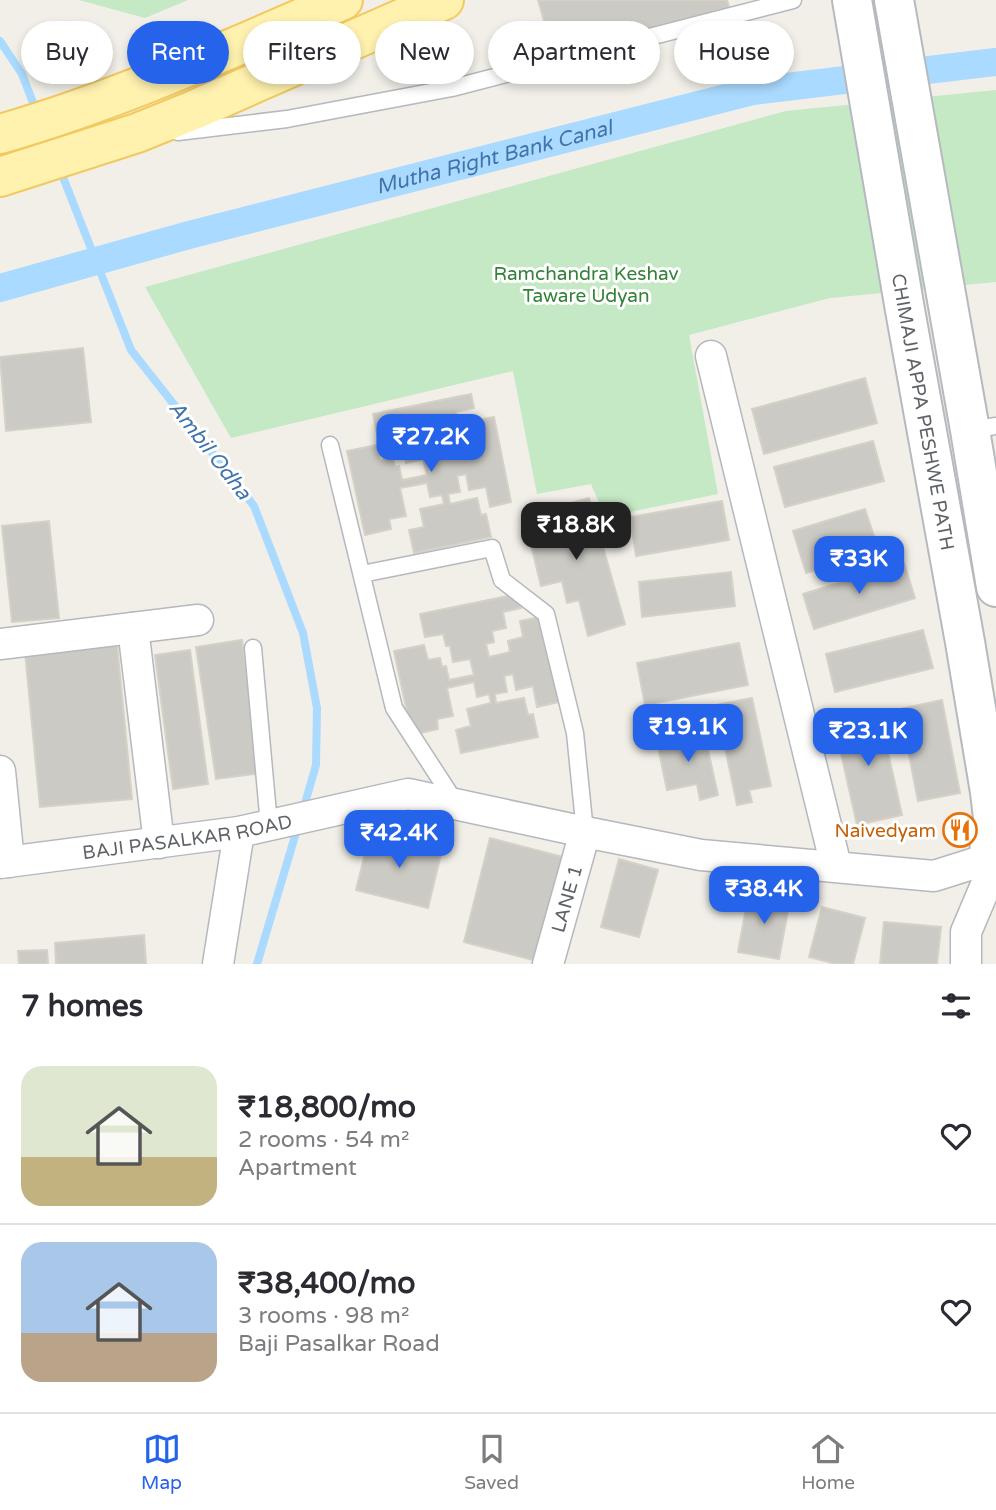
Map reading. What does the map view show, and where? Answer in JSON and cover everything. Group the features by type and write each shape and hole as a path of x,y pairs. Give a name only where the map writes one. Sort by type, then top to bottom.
{"main road":[{"path":"4,133 122,94 178,72 342,0"},
{"path":"10,174 194,110 444,0"},
{"name":"CHIMAJI APPA PESHWE PATH","path":"852,0 990,792 993,847"},
{"path":"894,0 947,304 983,428 996,587"}],"street":[{"path":"711,356 836,866"},
{"path":"0,644 198,620"},
{"path":"133,628 159,843"},
{"path":"0,771 5,862"},
{"name":"BAJI PASALKAR ROAD","path":"5,862 239,832 408,794 701,855 934,877 993,847"},
{"path":"218,964 239,832"},
{"name":"LANE 1","path":"548,964 584,832"},
{"path":"965,964 966,932 993,847"}],"lane":[{"path":"108,142 287,119 452,88 793,0"},
{"path":"330,445 394,708 456,804"},
{"path":"362,574 492,548 502,580 546,614 575,733 584,832"},
{"path":"253,648 270,825"}],"green space":[{"path":"79,0 188,0 145,18"},
{"name":"Ramchandra Keshav Taware Udyan","path":"996,90 996,282 830,298 689,335 718,494 605,517 591,484 537,494 513,371 231,438 145,287 786,111"}],"building":[{"path":"538,0 727,0 730,10 691,21 674,21 674,26 660,30 660,21 544,21"},
{"path":"83,348 91,422 6,431 0,357"},
{"path":"865,378 877,423 764,454 752,409"},
{"path":"471,394 474,408 456,412 459,428 444,431 447,442 439,444 442,457 463,453 461,441 476,438 473,421 494,417 511,502 490,507 486,487 469,490 466,474 457,476 460,492 448,494 450,504 477,498 481,515 486,514 491,537 414,553 409,530 424,527 420,509 444,504 442,495 430,497 427,483 400,488 406,516 389,519 391,529 365,535 347,451 377,445 380,460 393,458 395,467 399,466 402,480 427,475 423,459 406,463 403,446 399,447 396,434 378,438 373,414"},
{"path":"873,441 884,481 785,507 774,467"},
{"path":"589,498 625,624 588,636 579,600 567,603 562,581 541,586 524,516"},
{"path":"722,501 729,540 636,556 630,517"},
{"path":"865,509 879,551 806,573 793,531"},
{"path":"49,521 59,618 12,622 2,526"},
{"path":"904,563 915,598 814,629 803,594"},
{"path":"731,572 735,606 642,617 639,582"},
{"path":"518,594 521,608 503,612 506,628 492,631 494,642 486,644 489,657 510,652 508,641 523,637 520,621 540,617 559,702 537,707 533,686 516,690 513,674 504,676 507,692 495,694 496,703 524,698 528,715 533,714 538,737 461,753 456,730 471,726 467,709 491,703 489,694 477,697 474,682 447,688 453,716 437,719 438,729 412,735 394,651 424,645 428,660 440,658 442,667 446,666 449,680 474,675 470,659 453,662 450,646 446,646 443,634 425,637 420,614"},
{"path":"923,630 933,668 835,692 826,654"},
{"path":"242,640 261,773 216,779 196,647"},
{"path":"739,643 748,685 645,705 637,663"},
{"path":"117,644 132,799 40,807 25,652"},
{"path":"190,650 208,784 173,789 155,655"},
{"path":"752,698 771,786 749,790 752,802 737,805 716,705"},
{"path":"942,700 960,793 918,801 900,709"},
{"path":"879,712 902,815 857,825 834,722"},
{"path":"704,732 718,795 700,800 697,784 667,790 657,742"},
{"path":"370,833 442,850 428,908 356,890"},
{"path":"490,838 563,857 537,961 464,942"},
{"path":"619,859 658,870 639,937 601,927"},
{"path":"749,892 790,900 779,959 738,952"},
{"path":"822,907 865,918 853,964 836,964 809,957"},
{"path":"884,922 941,927 937,964 880,964"},
{"path":"144,935 146,964 56,964 55,943"},
{"path":"47,950 48,964 19,964 18,951"}],"waterway":[{"name":"Ambil Odha","path":"0,41 22,74 37,113"},
{"name":"Mutha Right Bank Canal","path":"0,288 189,235 753,91 996,62"},
{"name":"Ambil Odha","path":"59,167 131,350 254,506 303,633 317,708 316,765 303,810"},
{"name":"Ambil Odha","path":"257,964 298,826"}],"place":[{"name":"Naivedyam","path":"960,830"}]}
